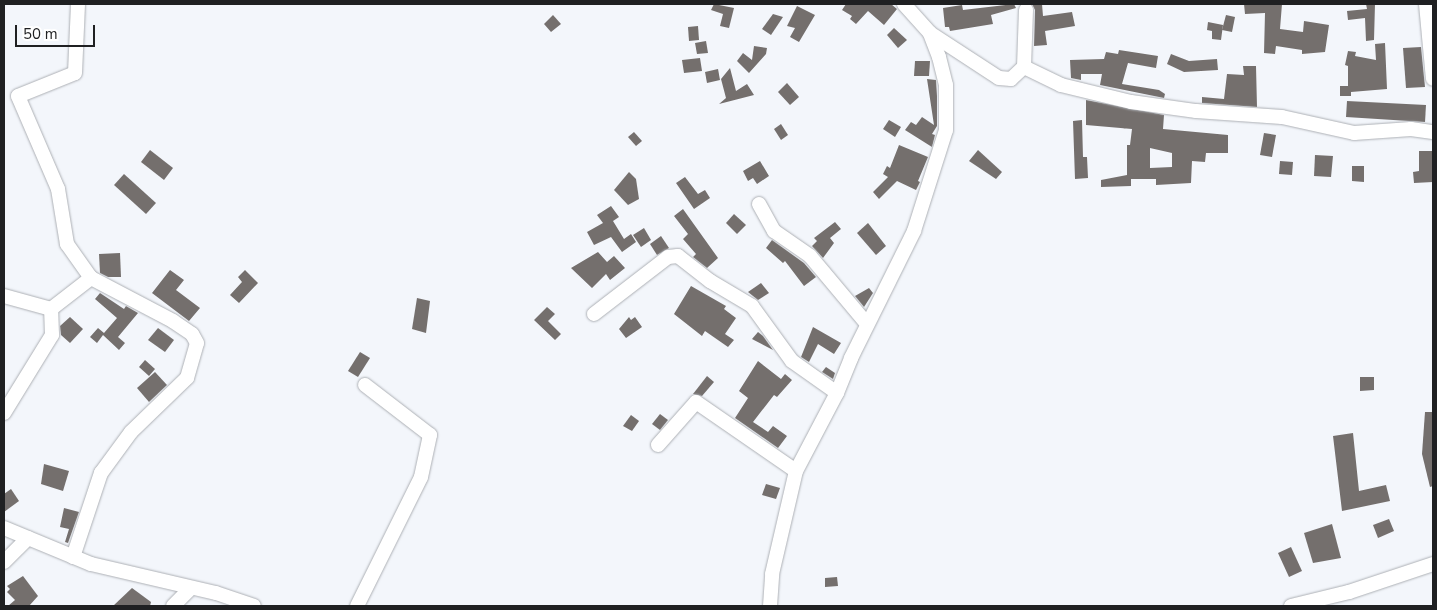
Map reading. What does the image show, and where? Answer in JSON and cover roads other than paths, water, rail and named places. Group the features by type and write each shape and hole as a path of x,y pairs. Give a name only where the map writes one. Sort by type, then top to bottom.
{"street":[{"path":"73,557 101,473 131,432 187,378 198,343 192,334 173,321 91,278 67,244 58,189 18,96 75,73 78,4"},
{"path":"904,4 930,33 998,78 1011,80 1024,67 1026,10"},
{"path":"1426,4 1433,79"},
{"path":"770,606 772,574 796,471 837,393 867,324 914,231 946,130 946,85 930,33"},
{"path":"1024,67 1061,85 1131,102 1196,111 1282,117 1354,133 1411,129 1433,132"},
{"path":"759,204 774,231 810,256 867,324"},
{"path":"594,314 668,257 678,256 710,281 752,306 792,361 837,393"},
{"path":"51,309 91,278"},
{"path":"4,296 51,309"},
{"path":"4,413 52,335 51,309"},
{"path":"357,606 421,477 430,435 365,385"},
{"path":"658,446 696,402 796,471"},
{"path":"4,528 73,557 254,606"},
{"path":"4,562 28,538"},
{"path":"1295,606 1433,564"},
{"path":"173,606 191,588"}]}
